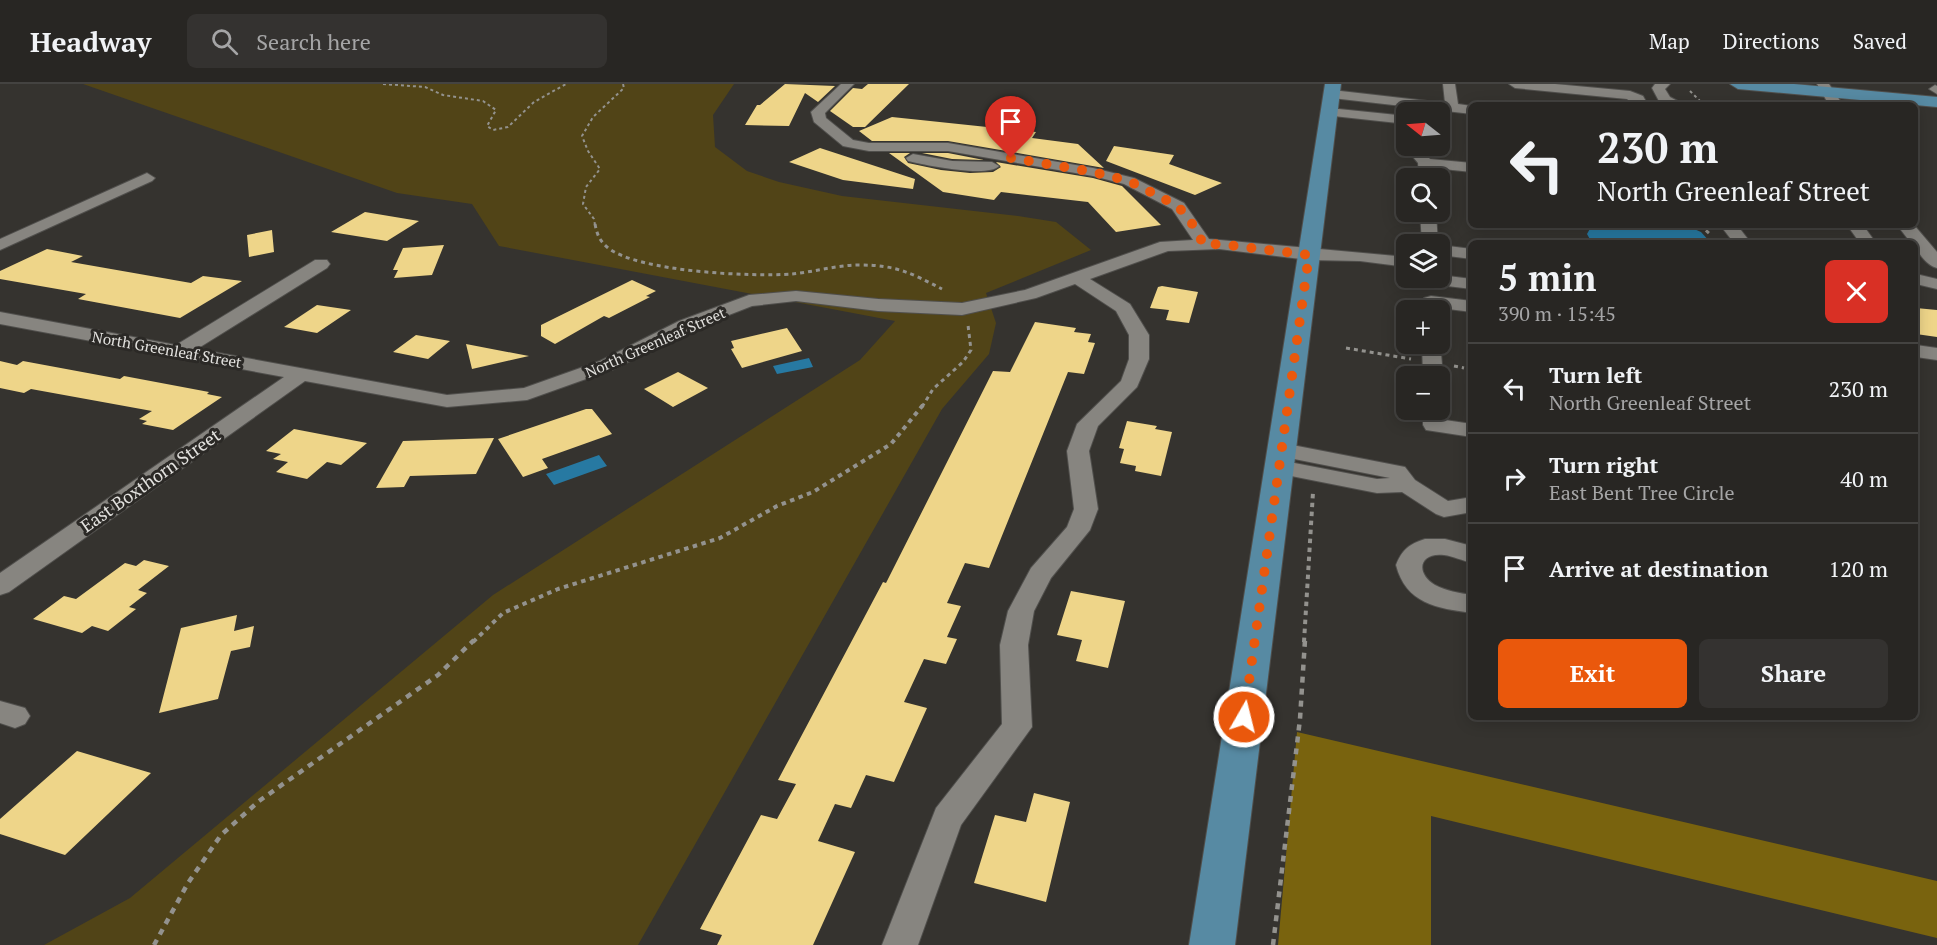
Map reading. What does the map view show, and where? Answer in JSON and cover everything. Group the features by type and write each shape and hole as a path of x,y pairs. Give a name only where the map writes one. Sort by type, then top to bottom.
{"main road":[{"path":"1738,84 1829,94 1936,94"},
{"path":"1212,945 1331,97"}],"street":[{"path":"848,84 819,112 819,119 848,143 869,147 893,147 905,156 952,165 994,166 1011,158 1093,172 1129,181 1178,206 1193,225 1204,245"},
{"path":"1447,102 1449,84"},
{"path":"1515,84 1572,87 1630,95 1640,102"},
{"path":"1665,84 1658,88 1665,100 1671,102"},
{"path":"1572,87 1578,102"},
{"path":"1331,97 1396,106"},
{"path":"1450,111 1468,110"},
{"path":"1450,112 1468,116"},
{"path":"1419,156 1425,163 1425,168"},
{"path":"1425,163 1468,168"},
{"path":"0,245 147,178"},
{"path":"1730,228 1740,240"},
{"path":"1908,228 1918,240"},
{"path":"1918,240 1937,263"},
{"name":"North Greenleaf Street","path":"0,318 447,401 527,394 607,365 686,325 749,302 796,296 878,305 962,309 1029,294 1166,246 1219,244 1309,255"},
{"path":"1450,251 1468,254"},
{"path":"1309,255 1360,256 1396,261"},
{"path":"1309,255 1359,269 1396,274"},
{"path":"180,351 321,264"},
{"path":"1918,266 1937,268"},
{"path":"1450,273 1468,271"},
{"path":"900,945 947,818 1017,727 1014,645 1021,611 1040,574 1078,530 1086,509 1078,451 1088,424 1130,383 1139,359 1139,335 1123,308 1076,277"},
{"path":"1450,279 1468,283"},
{"path":"1918,279 1937,284"},
{"path":"1450,306 1468,307"},
{"path":"1918,351 1937,354"},
{"name":"East Boxthorn Street","path":"0,586 301,374"},
{"path":"1434,420 1434,425 1468,430"},
{"path":"1281,458 1315,474 1386,487 1407,484"},
{"path":"1281,458 1397,472 1407,484 1444,509 1465,552"},
{"path":"1444,509 1468,505"},
{"path":"1465,552 1436,546 1417,550 1410,557 1407,566 1408,573 1426,592 1449,602 1468,604"}],"path":[{"path":"383,84 425,87 443,95 483,101 496,110 487,126 493,130 508,127 534,102 566,84"},
{"path":"154,945 188,883 221,835 259,801 438,675 503,613 558,589 720,538 777,506 813,492 891,444 918,414 933,389 963,362 971,350 968,322 958,300 903,269 860,265 827,267 794,274 725,274 684,270 635,260 609,249 598,238 594,219 583,204 586,187 600,169 596,161 585,151 582,136 593,117 624,88 623,84"},
{"path":"1689,91 1701,102"},
{"path":"1346,348 1464,368"},
{"path":"1273,945 1300,719 1315,474"}],"shaded area":[{"path":"83,84 734,84 713,115 715,147 747,171 779,182 842,196 1056,222 1091,250 986,293 996,323 989,354 942,409 638,945 44,945 130,898 493,595 860,360 895,321 499,246 472,204 397,193"},
{"path":"1297,732 1937,881 1937,938 1431,816 1431,945 1278,945"}],"water":[{"path":"1590,228 1692,228 1701,232 1708,240 1590,240 1587,234"},
{"path":"809,358 813,367 777,374 773,366"},
{"path":"599,455 607,466 554,485 546,474"}],"building":[{"path":"785,84 835,86 818,102 805,93 789,126 745,125 757,105 760,105"},
{"path":"868,84 909,84 865,127 853,127 830,111 853,88 862,89"},
{"path":"892,117 1036,132 1032,138 1078,144 1104,168 948,141 872,141 859,131"},
{"path":"1114,146 1174,155 1169,164 1222,183 1195,195 1106,161"},
{"path":"820,148 915,179 913,189 843,180 789,162"},
{"path":"889,153 910,153 904,157 908,163 941,170 970,173 993,172 1001,167 996,162 1093,178 1122,186 1161,225 1116,232 1088,202 1001,192 994,200 943,192"},
{"path":"922,153 948,153 984,160 952,159"},
{"path":"365,212 419,221 387,241 331,232"},
{"path":"272,230 274,252 249,257 247,235"},
{"path":"444,245 432,275 394,278 398,270 393,270 403,248"},
{"path":"47,249 83,256 71,262 191,283 203,276 242,281 180,318 78,299 86,294 0,279 0,271"},
{"path":"632,280 656,291 646,296 650,297 609,318 604,316 555,344 541,336 541,325"},
{"path":"1158,287 1198,292 1189,323 1166,320 1169,310 1150,308"},
{"path":"317,305 351,310 317,333 284,327"},
{"path":"1918,308 1937,310 1937,337 1918,334"},
{"path":"1035,322 1076,328 1074,332 1091,334 1088,342 1095,343 1084,374 1068,372 989,568 965,563 947,603 961,606 947,637 957,639 946,664 924,659 904,702 927,708 894,782 866,775 851,808 835,804 818,841 855,852 813,945 717,945 722,935 700,929 761,815 777,819 796,784 778,780 883,582 886,583 993,371 1010,372"},
{"path":"787,328 802,351 742,368 731,349 734,348 731,341"},
{"path":"416,335 450,341 428,359 393,352"},
{"path":"466,344 529,356 472,369"},
{"path":"0,361 17,365 23,361 120,379 124,376 209,392 207,394 222,397 173,430 142,424 147,421 139,419 152,411 31,389 24,393 0,388"},
{"path":"678,372 708,388 673,407 644,389"},
{"path":"586,409 592,409 612,434 542,459 548,468 523,477 498,439"},
{"path":"1127,421 1157,426 1155,429 1172,432 1161,476 1135,471 1136,466 1120,463 1124,449 1119,448"},
{"path":"294,429 367,443 341,465 327,462 307,479 276,472 288,462 273,459 281,454 266,451"},
{"path":"494,438 476,474 410,476 404,487 376,488 403,441"},
{"path":"144,560 169,566 138,590 147,593 129,607 136,609 108,631 92,626 82,633 33,619 64,596 76,599 125,563 136,566"},
{"path":"1071,591 1125,601 1108,668 1076,661 1082,640 1057,635"},
{"path":"237,615 234,631 254,626 250,647 231,651 218,699 159,713 181,628"},
{"path":"77,751 151,773 65,855 0,834 0,819"},
{"path":"1034,793 1070,802 1046,902 974,883 995,815 1026,822"}],"route":[{"path":"1011,158 1093,172 1129,181 1178,206 1193,225 1204,245 1219,244 1309,255 1244,717"}]}
